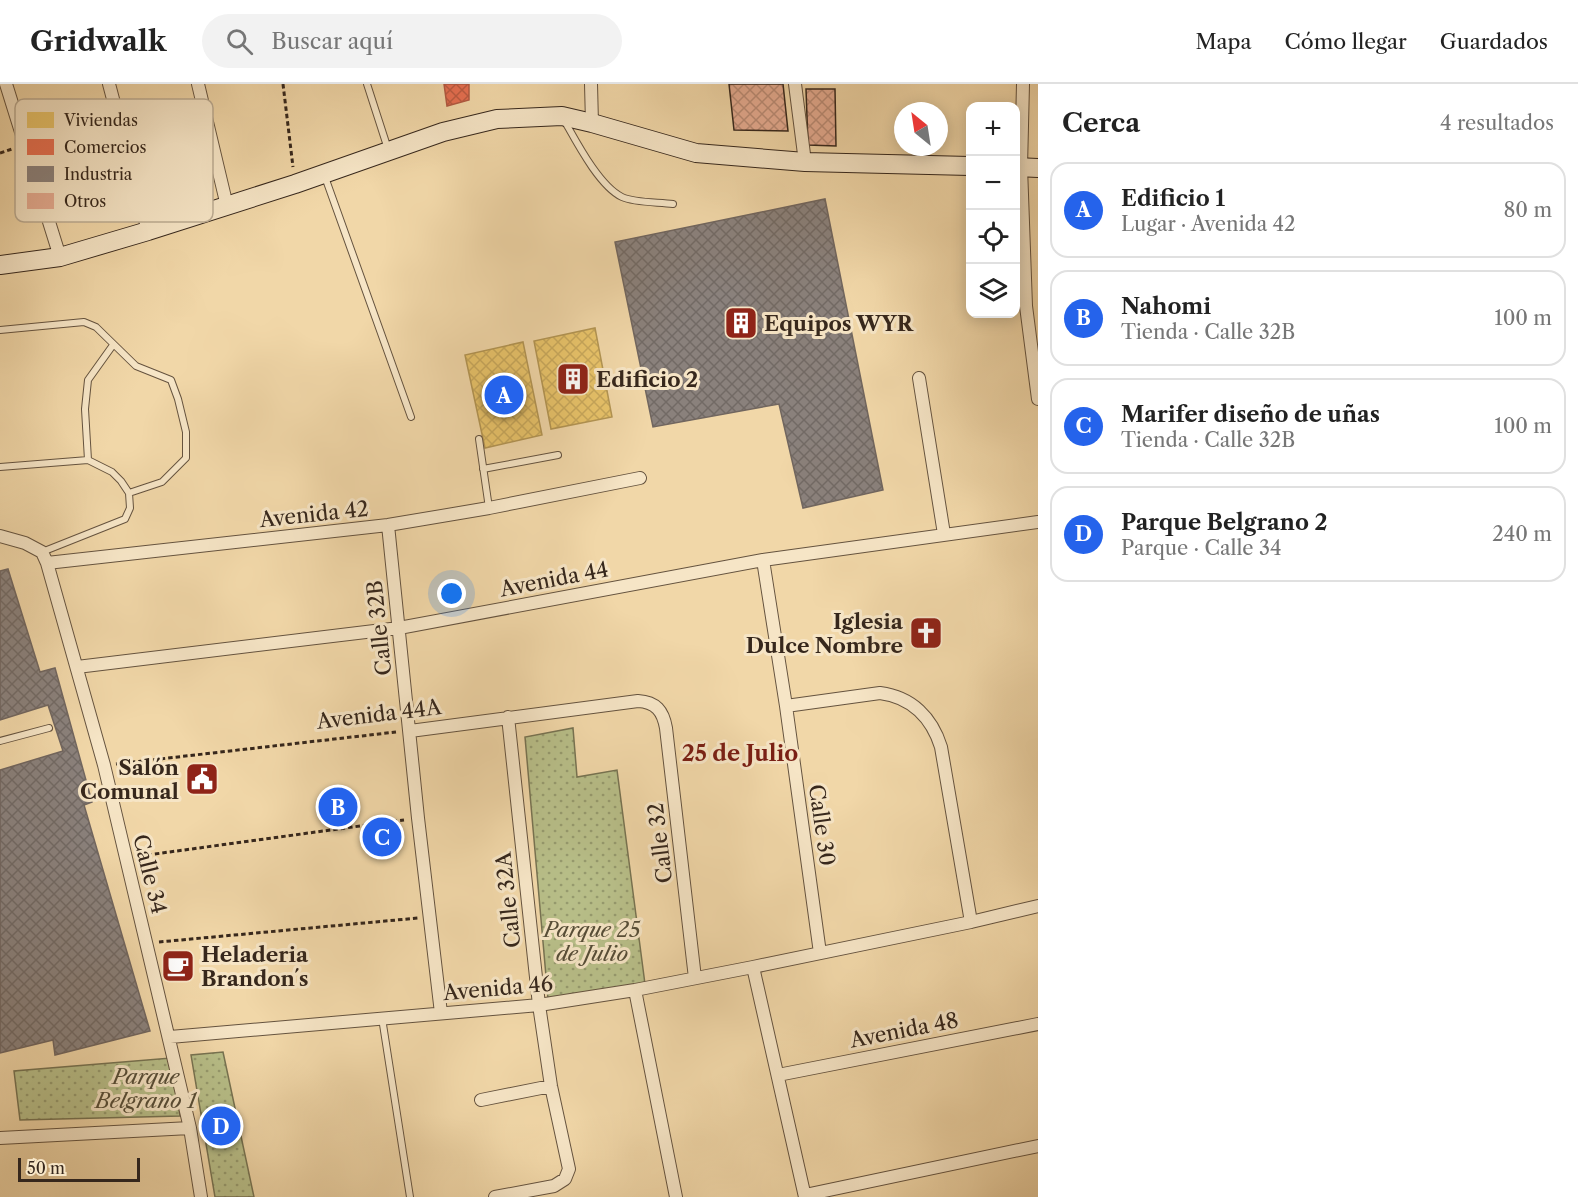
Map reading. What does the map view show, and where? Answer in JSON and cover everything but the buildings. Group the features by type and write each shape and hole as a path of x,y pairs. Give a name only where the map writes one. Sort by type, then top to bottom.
{"street":[{"path":"6,84 15,113"},
{"path":"109,84 113,99"},
{"path":"198,84 202,99"},
{"path":"591,84 592,123"},
{"path":"795,84 805,162"},
{"path":"1023,84 1026,306 1038,399"},
{"path":"213,211 443,132 497,118 562,116 696,153 805,162 966,166"},
{"path":"213,148 227,207"},
{"path":"49,222 60,257"},
{"path":"146,222 148,231"},
{"path":"0,265 60,257 178,222"},
{"path":"920,378 944,534"},
{"name":"Avenida 42","path":"0,536 25,543 44,558 388,525 489,508 639,478"},
{"name":"Avenida 44","path":"77,667 399,628 763,560 1038,522"},
{"name":"Calle 32B","path":"388,525 418,818 441,1013"},
{"name":"Calle 34","path":"44,558 104,765 170,1037 190,1128 201,1197"},
{"name":"Calle 30","path":"763,560 820,952"},
{"path":"786,706 880,693 902,699 921,712 936,732 941,747 971,922"},
{"name":"Avenida 44A","path":"410,731 638,701 656,706"},
{"name":"Calle 32","path":"656,706 666,728 695,978"},
{"name":"Calle 32A","path":"495,1197 546,1188 562,1182 569,1169 551,1086 539,1005 508,717"},
{"name":"Avenida 46","path":"170,1037 539,1005 634,990 753,967 1038,906"},
{"path":"753,967 805,1196 1038,1146"},
{"path":"634,990 676,1197"},
{"name":"Avenida 48","path":"778,1075 1038,1024"},
{"path":"481,1100 551,1086"},
{"path":"0,1138 190,1128"}],"lane":[{"path":"367,84 389,151"},
{"path":"562,116 596,172 610,188 622,197 673,204"},
{"path":"324,174 411,417"},
{"path":"0,330 84,322 96,327 136,366 171,380 186,432 186,458 162,482 129,493"},
{"path":"88,460 85,409 88,380 113,345"},
{"path":"479,439 489,508"},
{"path":"483,469 558,455"},
{"path":"0,467 88,460 112,472 129,493 130,508 125,519 44,558"},
{"path":"0,741 48,728"},
{"path":"382,1018 410,1197"}],"path":[{"path":"283,84 295,184"},
{"name":"Avenida 44A","path":"104,765 410,731"},
{"path":"125,858 418,818"},
{"path":"147,943 429,916"}],"green space":[{"name":"Parque 25 de Julio","path":"573,728 577,777 617,770 645,984 548,999 525,737"},
{"path":"223,1052 254,1197 215,1197 191,1055"},
{"name":"Parque Belgrano 1","path":"171,1058 180,1116 20,1120 14,1071"}],"place":[{"name":"Equipos WYR","path":"741,323"},
{"name":"Edificio 2","path":"573,379"},
{"name":"Edificio 1","path":"504,395"},
{"name":"Iglesia Dulce Nombre","path":"926,633"},
{"name":"Salón Comunal","path":"202,779"},
{"name":"Nahomi","path":"338,807"},
{"name":"Marifer diseño de uñas","path":"382,837"},
{"name":"Heladeria Brandon´s","path":"178,966"},
{"name":"Parque Belgrano 2","path":"221,1126"}],"district":[{"name":"25 de Julio","path":"740,753"}]}
